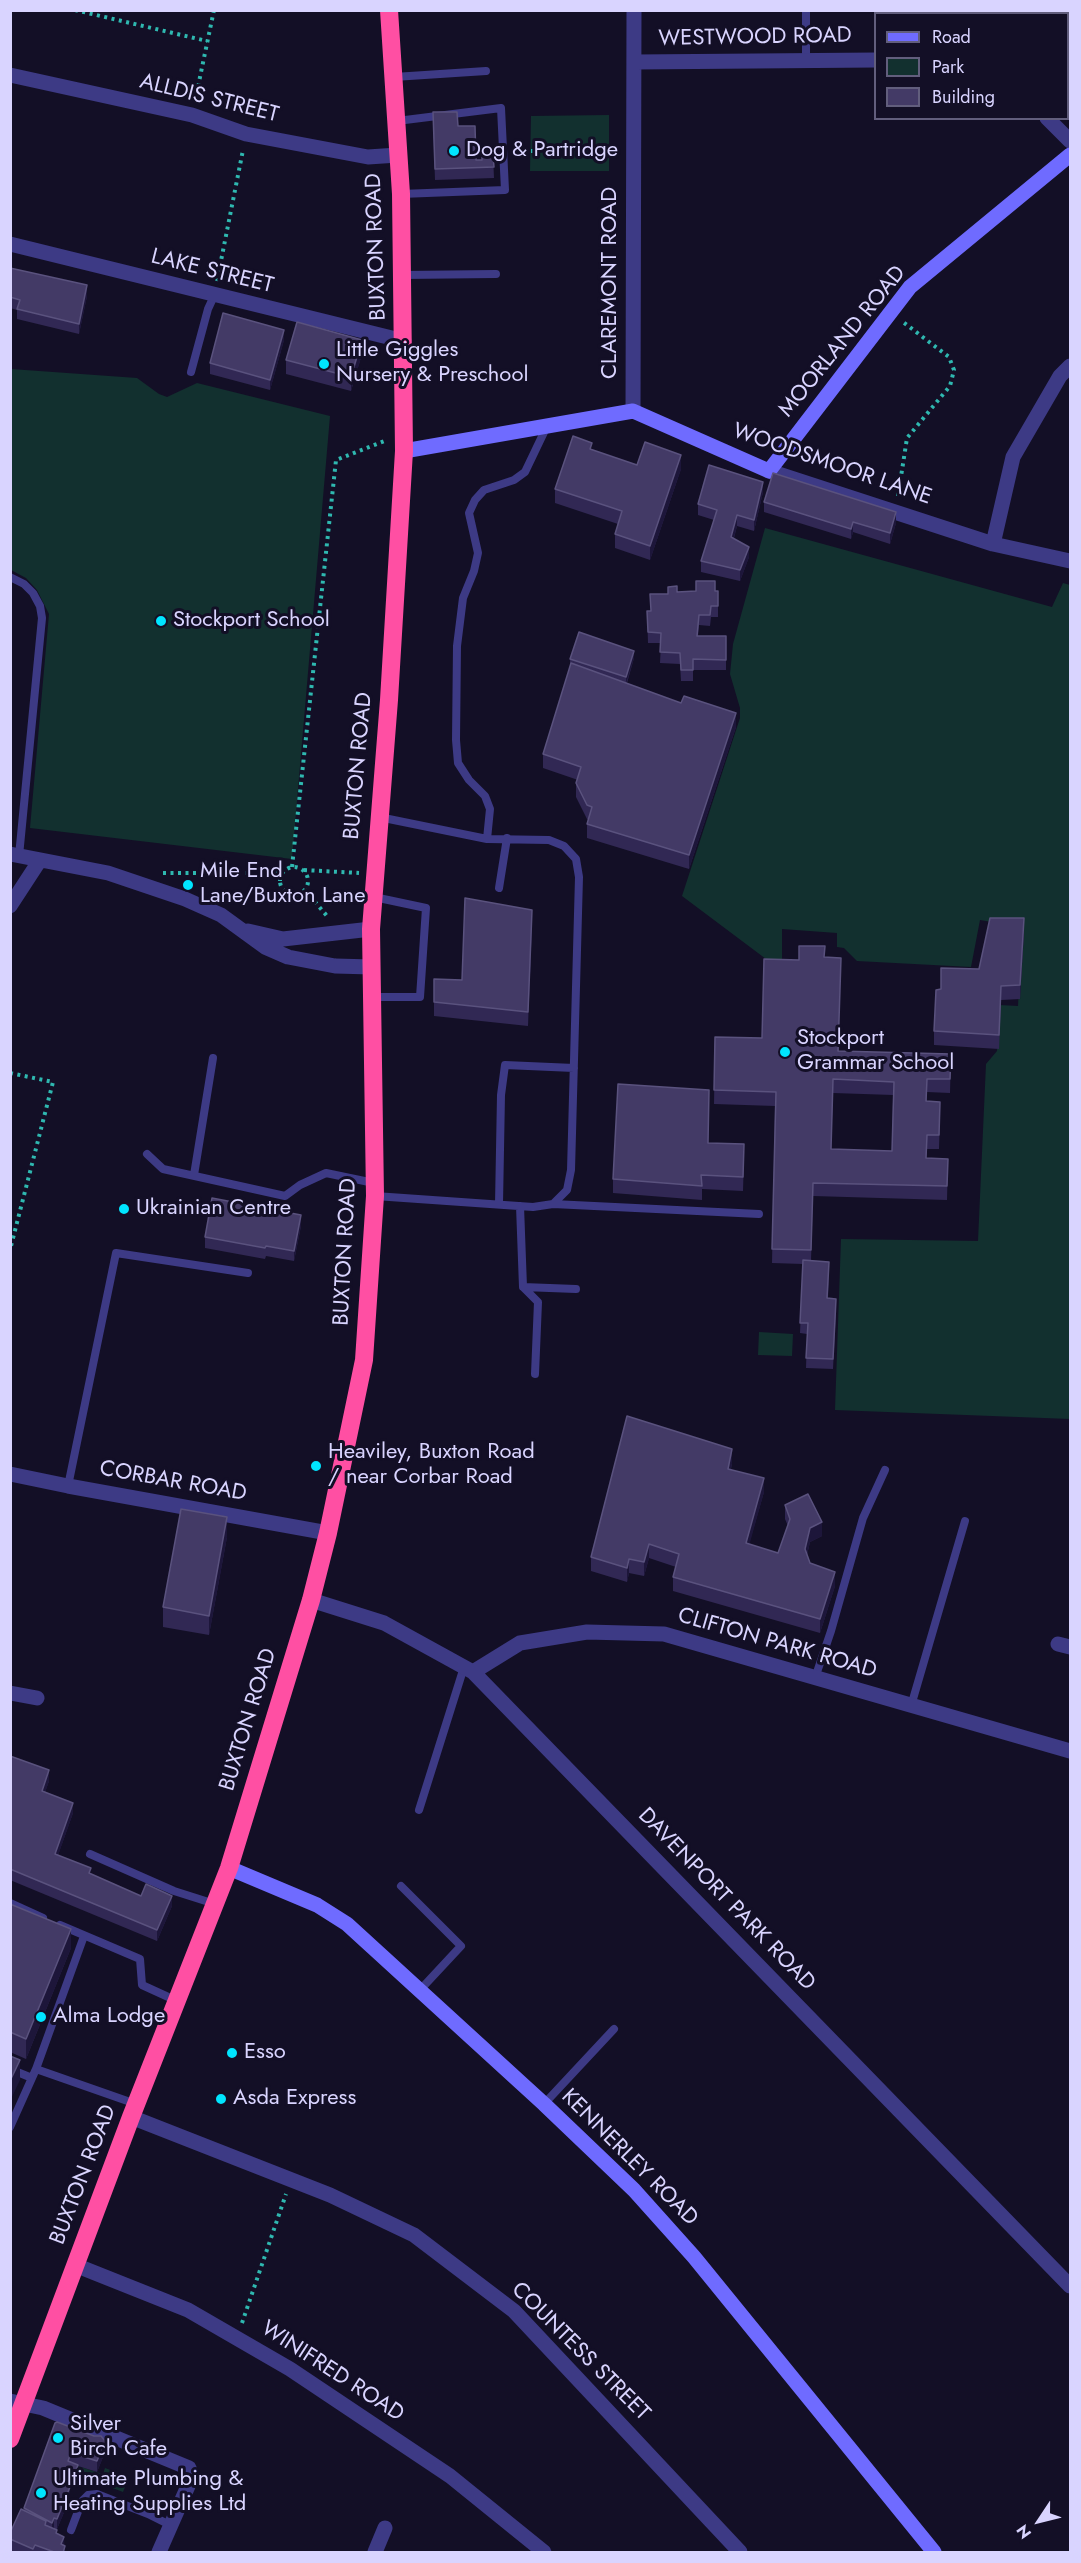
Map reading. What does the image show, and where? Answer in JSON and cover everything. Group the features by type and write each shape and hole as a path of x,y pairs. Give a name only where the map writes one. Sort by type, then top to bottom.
{"highway":[{"name":"BUXTON ROAD","path":"10,2439 17,2402 75,2265 229,1868 311,1600 328,1533 364,1360 375,1189 371,929 389,700 404,442 401,194 389,10"}],"street":[{"name":"CLAREMONT ROAD","path":"633,411 634,10"},
{"name":"WESTWOOD ROAD","path":"635,62 874,60"},
{"name":"ALLDIS STREET","path":"10,75 192,115 246,134 369,157 398,155"},
{"path":"1049,120 1071,141"},
{"name":"MOORLAND ROAD","path":"769,471 910,287 1071,156"},
{"name":"LAKE STREET","path":"10,244 404,341"},
{"path":"993,544 1013,457 1060,376 1071,366"},
{"path":"404,442 547,426 633,411"},
{"name":"WOODSMOOR LANE","path":"633,411 769,471 993,544 1071,561"},
{"path":"15,855 108,873 185,899 221,915 265,947 288,957 335,966 372,967"},
{"path":"10,906 40,860"},
{"path":"245,931 283,939 371,929"},
{"name":"CORBAR ROAD","path":"10,1474 328,1533"},
{"name":"DAVENPORT PARK ROAD","path":"311,1600 384,1623 468,1670 1071,2286"},
{"name":"CLIFTON PARK ROAD","path":"468,1670 520,1643 587,1632 664,1634 1071,1751"},
{"path":"10,1693 37,1698"},
{"name":"KENNERLEY ROAD","path":"229,1868 333,1914 347,1924 544,2104 634,2190 694,2257 934,2553"},
{"name":"COUNTESS STREET","path":"134,2110 414,2235 514,2311 740,2553"},
{"name":"WINIFRED ROAD","path":"75,2265 188,2310 290,2369 450,2476 544,2553"},
{"path":"17,2402 43,2408 189,2468 192,2476 159,2553"},
{"path":"375,2553 386,2528"}],"lane":[{"path":"806,10 806,60"},
{"path":"394,77 486,71"},
{"path":"397,121 501,108 505,190 401,194"},
{"path":"403,276 496,274"},
{"path":"191,372 208,309 214,296"},
{"path":"487,839 490,809 485,796 469,780 458,763 456,740 458,646 462,608 478,553 469,513 475,500 484,490 514,480 525,472 547,426"},
{"path":"10,577 24,584 33,593 40,606 42,618 15,855"},
{"path":"379,817 487,839 549,840 564,846 576,859 579,877 571,1170 567,1190 553,1204"},
{"path":"499,888 507,838"},
{"path":"371,997 420,997 426,908 373,897"},
{"path":"194,1175 213,1058"},
{"path":"499,1204 503,1069 509,1064 574,1068"},
{"path":"147,1154 163,1169 285,1196 326,1173 375,1189 520,1206 553,1204 759,1214"},
{"path":"520,1206 523,1287 538,1302 535,1374"},
{"path":"68,1486 116,1253 248,1274"},
{"path":"523,1287 576,1289"},
{"path":"815,1678 831,1631 863,1518 885,1470"},
{"path":"911,1706 965,1521"},
{"path":"419,1810 468,1670"},
{"path":"90,1854 174,1891 215,1904"},
{"path":"401,1886 461,1946 420,1990"},
{"path":"10,1903 140,1959 142,1985 177,2001"},
{"path":"10,2127 34,2074 84,1936"},
{"path":"544,2104 614,2029"},
{"path":"10,2069 34,2074 134,2110"},
{"path":"71,2530 82,2501 88,2495 97,2494 170,2525"}],"path":[{"path":"75,10 207,41"},
{"path":"192,115 214,10"},
{"path":"214,296 246,134"},
{"path":"891,312 949,357 954,370 950,386 907,438 895,512"},
{"path":"292,867 336,460 404,442"},
{"path":"154,873 283,873 292,867 303,870 375,873"},
{"path":"283,873 280,884 286,893 294,896 305,890 308,879 303,870"},
{"path":"305,890 328,916 319,921"},
{"path":"10,1073 54,1082 10,1250"},
{"path":"237,2338 291,2179"}],"green space":[{"path":"609,115 609,171 530,171 531,116"},
{"name":"Stockport School","path":"11,369 137,378 167,397 197,383 330,416 292,859 30,828 49,614 37,590 26,578 11,570"},
{"path":"765,528 1052,607 1063,583 1070,585 1070,1419 835,1410 841,1239 978,1241 986,1064 997,1051 999,1005 1018,1006 1022,927 980,920 971,967 857,961 844,948 837,947 837,933 782,929 782,959 766,959 682,896 740,718 740,708 730,674 733,644"},
{"path":"759,1332 793,1334 792,1356 758,1355"},
{"path":"71,2464 103,2474 105,2468 129,2477 123,2492 68,2471"}],"building":[{"name":"Dog & Partridge","path":"433,112 457,112 458,126 475,126 476,160 482,160 482,156 493,155 494,167 435,169"},
{"path":"10,268 87,285 79,324 17,309 20,300 10,297"},
{"path":"223,313 284,330 270,380 210,363"},
{"name":"Little Giggles Nursery & Preschool","path":"297,322 362,340 351,377 286,360"},
{"path":"573,436 592,443 590,449 637,465 645,442 681,455 650,546 615,534 622,511 555,489"},
{"path":"709,465 763,482 754,520 737,515 731,537 749,547 740,570 701,561 717,510 698,504"},
{"path":"773,473 896,512 890,533 853,522 851,529 764,502"},
{"path":"696,581 715,581 715,591 718,591 718,606 711,606 710,615 699,615 697,636 726,636 726,660 693,659 693,670 681,670 680,653 660,652 661,633 648,632 647,611 651,611 650,594 668,594 668,587 677,586 677,592 696,591"},
{"path":"579,632 634,651 626,677 570,659"},
{"path":"571,663 681,703 684,696 736,713 689,855 587,824 592,807 587,805 576,783 581,767 543,754"},
{"path":"465,898 532,910 528,1012 434,1002 434,979 462,980"},
{"path":"990,918 1024,918 1020,985 1001,986 999,1035 934,1031 936,990 941,989 941,968 979,969"},
{"path":"799,946 825,946 824,957 841,958 838,1051 951,1054 950,1079 927,1079 926,1101 940,1102 939,1135 927,1135 926,1158 948,1159 947,1186 813,1183 811,1250 772,1249 776,1092 714,1090 715,1037 762,1038 764,959 799,960","holes":["833,1079 894,1082 892,1151 831,1149"]},
{"path":"618,1084 709,1090 708,1143 744,1144 743,1177 701,1175 702,1186 613,1179"},
{"path":"212,1198 301,1215 294,1251 205,1237"},
{"path":"803,1260 829,1262 827,1298 836,1299 833,1359 806,1358 808,1323 800,1323"},
{"path":"627,1416 732,1449 728,1469 764,1478 746,1543 778,1553 790,1519 785,1505 808,1494 822,1522 810,1528 805,1549 810,1563 835,1572 820,1619 673,1577 679,1554 649,1544 644,1562 629,1559 627,1568 591,1557"},
{"path":"181,1509 227,1517 209,1616 163,1607"},
{"path":"10,1756 49,1770 42,1791 73,1803 55,1854 91,1868 89,1873 141,1896 146,1884 172,1896 157,1930 10,1869"},
{"path":"10,1904 71,1929 26,2039 10,2032"},
{"path":"10,2056 20,2060 10,2081"},
{"path":"57,2422 94,2436 101,2436 105,2441 97,2461 71,2453 68,2461 78,2465 75,2473 65,2469 59,2483 70,2487 57,2519 54,2518 52,2523 24,2508"},
{"path":"21,2509 46,2521 45,2525 57,2530 56,2533 64,2537 61,2544 65,2546 63,2553 35,2545 33,2549 10,2539 10,2533"}],"place":[{"name":"Dog & Partridge","path":"454,151"},
{"name":"Little Giggles Nursery & Preschool","path":"324,364"},
{"name":"Stockport School","path":"161,621"},
{"name":"Mile End Lane/Buxton Lane","path":"188,885"},
{"name":"Stockport Grammar School","path":"785,1052"},
{"name":"Ukrainian Centre","path":"124,1209"},
{"name":"Heaviley, Buxton Road / near Corbar Road","path":"316,1466"},
{"name":"Alma Lodge","path":"41,2017"},
{"name":"Esso","path":"232,2053"},
{"name":"Asda Express","path":"221,2099"},
{"name":"Silver Birch Cafe","path":"58,2438"},
{"name":"Ultimate Plumbing & Heating Supplies Ltd","path":"41,2493"}]}
